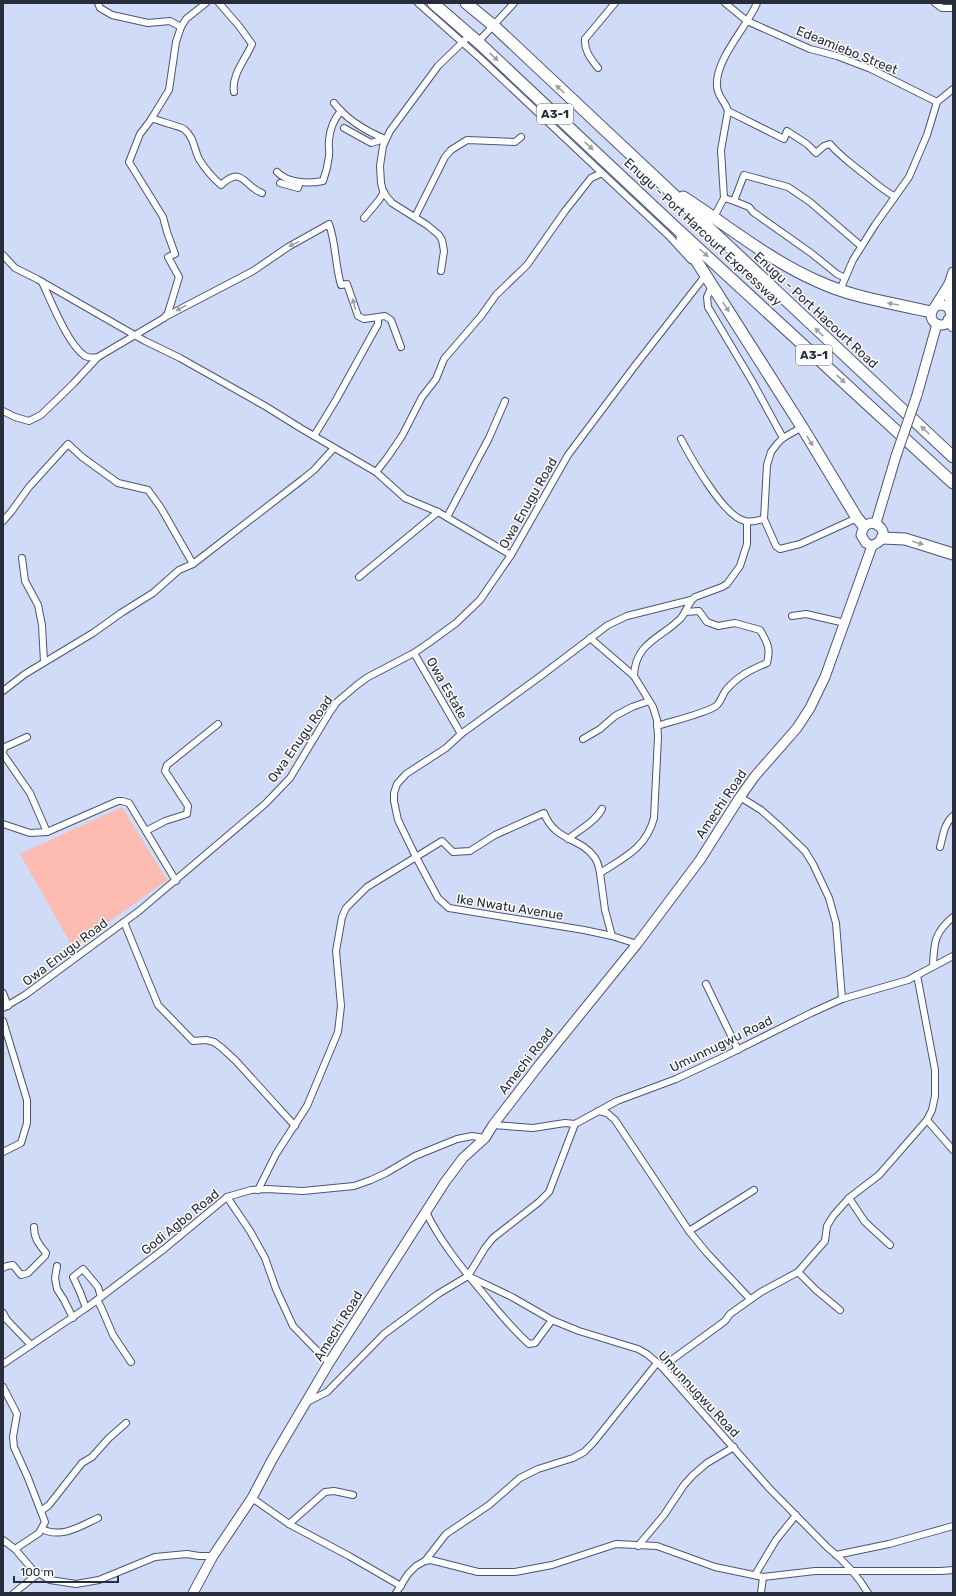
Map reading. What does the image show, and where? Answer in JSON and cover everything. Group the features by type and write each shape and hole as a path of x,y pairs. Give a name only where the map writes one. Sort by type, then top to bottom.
{"highway":[{"name":"Enugu - Port Harcourt Expressway","path":"433,3 466,39 478,42 675,227 953,483"},
{"name":"Enugu - Port Harcourt Expressway","path":"466,3 494,26 660,183"},
{"path":"660,183 778,260 817,281 872,300 933,310"},
{"name":"Enugu - Port Hacourt Road","path":"660,183 953,457"},
{"path":"675,227 861,522"},
{"path":"882,538 904,539 953,554"}],"main road":[{"path":"951,320 944,324 937,324 932,319 933,310 952,277"},
{"path":"951,320 952,277"},
{"path":"933,310 942,305 946,307 951,320"},
{"path":"876,523 896,456 917,395 937,324"},
{"path":"861,522 867,524 876,523 881,528 882,538 872,546 863,539 861,522"},
{"name":"Amechi Road","path":"193,1593 213,1556 252,1498 273,1458 329,1363 445,1182 463,1158 485,1138 493,1125 540,1064 636,944 700,860 740,797 796,728 810,708 825,677 872,546"}],"street":[{"path":"98,3 100,8 112,15 148,23 170,21 181,27"},
{"path":"164,318 169,310 179,277 168,257 175,254 163,217 129,162 140,134 152,118 169,90 176,42 181,27 198,5 206,3"},
{"path":"219,3 252,44 248,56 239,69 233,86 234,92"},
{"path":"418,3 466,39 602,173 669,236 706,276"},
{"path":"478,42 514,3"},
{"path":"598,68 588,55 584,46 585,39 615,3"},
{"name":"Edeamiebo Street","path":"724,3 747,21 810,49 837,56 871,69 937,102"},
{"path":"714,217 724,198 721,150 728,111 727,106 719,96 717,81 724,59 757,3"},
{"path":"935,3 942,8 953,8"},
{"path":"441,271 444,251 442,240 439,235 426,225 392,203 384,192 380,183 380,166 385,139 438,66 466,39"},
{"path":"840,290 861,246 894,196 909,177 927,135 937,102 953,89"},
{"path":"334,103 340,111 366,131 385,139"},
{"path":"277,172 282,178 300,182 313,183 323,181 328,164 330,149 328,141 332,125 340,111"},
{"path":"728,111 784,139 787,131 807,144 816,154 824,146 830,144 836,152 871,181 884,191 894,196"},
{"path":"152,118 183,129 196,146 198,158 205,169 221,185 227,179 236,175 241,176 255,190 262,193"},
{"path":"344,128 371,143 385,139"},
{"path":"415,217 445,157 451,150 467,140 515,142 521,136"},
{"path":"376,472 388,458 402,436 422,397 436,379 444,359 481,316 496,295 527,265 565,211 591,178 602,173"},
{"path":"734,201 744,175 788,187 810,202 861,246"},
{"path":"280,183 298,188 300,182"},
{"path":"364,218 384,192"},
{"path":"724,198 749,207 753,212 845,278"},
{"path":"3,411 15,417 29,421 41,415 98,357 164,318 253,271 288,246 329,224 333,235 335,257 341,285 347,284 358,316 378,320"},
{"path":"3,255 15,268 134,335 257,401 376,472 392,488 405,498 438,512 511,555"},
{"name":"Owa Enugu Road","path":"6,1007 25,995 124,922 176,881 265,804 290,778 323,722 337,702 368,677 414,653 456,623 480,600 511,555 568,455 634,367 706,276"},
{"path":"42,282 73,343 86,356 90,358 98,357"},
{"path":"712,286 706,300 708,307 756,387 783,438"},
{"path":"314,436 336,400 378,320 385,316 391,320 401,347"},
{"path":"447,517 489,438 505,401"},
{"path":"802,427 783,438 771,452 766,465 764,519 776,546 780,549 800,544 861,522"},
{"path":"680,439 699,471 724,505 737,518 747,522 764,519"},
{"path":"3,521 29,487 68,444 82,458 118,483 148,490 193,564"},
{"path":"3,692 44,662 94,633 121,612 153,593 179,570 193,564 314,470 334,448"},
{"path":"359,577 438,512"},
{"name":"Ike Nwatu Avenue","path":"636,944 612,936 584,930 450,908 438,898 416,857 398,820 394,793 397,784 406,774 446,748 461,734 608,625 627,616 691,600 694,597 722,587 740,566 747,544 747,522"},
{"path":"22,558 26,581 38,605 42,625 44,662"},
{"path":"634,676 635,665 639,654 682,617 691,600"},
{"path":"657,726 709,710 718,704 724,692 735,680 748,671 767,663 770,653 767,642 760,630 735,623 718,626 707,622 699,611 686,612"},
{"path":"792,616 806,614 845,623"},
{"path":"590,638 634,676 653,707 657,726 654,818 652,828 646,839 635,850 600,873"},
{"name":"Owa Estate","path":"414,653 461,734"},
{"path":"583,739 600,729 615,716 632,707 649,701"},
{"path":"146,831 165,821 187,814 188,806 165,771 167,765 218,724"},
{"path":"28,737 5,747 3,753 30,793 47,832"},
{"path":"740,797 761,810 778,825 805,851 813,864 829,898 836,924 842,999"},
{"path":"3,824 30,833 47,832 122,801 129,803 176,881"},
{"path":"568,839 593,820 602,809"},
{"path":"258,1190 276,1154 307,1106 338,1032 341,1006 336,951 342,917 346,908 367,887 442,841 453,852 470,851 495,835 544,813 550,826 592,854 598,863 605,910 612,936"},
{"path":"940,847 949,820 953,816"},
{"path":"933,966 936,935 953,917"},
{"path":"124,922 158,1005 192,1041 206,1040 214,1042 222,1048 295,1126"},
{"name":"Umunnugwu Road","path":"493,1125 533,1128 549,1127 565,1123 575,1124 617,1101 676,1079 842,999 899,984 953,956"},
{"path":"425,1561 446,1534 489,1505 520,1478 538,1469 572,1458 584,1452 660,1365 725,1321 730,1314 750,1299 798,1272 825,1241 827,1226 833,1216 849,1198 879,1175 927,1120 932,1110 935,1096 935,1070 917,975"},
{"path":"706,984 738,1050"},
{"path":"3,993 6,1007"},
{"path":"3,1021 27,1100 27,1124 21,1143 3,1152"},
{"path":"598,1111 607,1113 615,1120 689,1231 707,1253 750,1299"},
{"path":"927,1120 953,1150"},
{"path":"307,1402 327,1392 384,1334 438,1294 468,1276 493,1238 539,1202 549,1192 575,1124"},
{"name":"Godi Agbo Road","path":"3,1364 86,1308 164,1249 227,1197 251,1190 267,1189 303,1191 354,1186 386,1173 415,1156 457,1139 472,1136 485,1138"},
{"path":"689,1231 754,1190"},
{"path":"227,1197 250,1231 265,1258 276,1289 293,1326 329,1363"},
{"path":"849,1198 865,1222 890,1245"},
{"path":"426,1212 433,1227 468,1276 508,1324 529,1344 536,1343 552,1320"},
{"path":"3,1268 13,1265 21,1275 28,1273 45,1256 46,1253 37,1244 34,1227"},
{"path":"57,1266 55,1278 57,1289 72,1318"},
{"path":"86,1308 73,1277 83,1269 98,1288 101,1307 113,1335 131,1362"},
{"path":"798,1272 816,1290 840,1310"},
{"name":"Umunnugwu Road","path":"468,1276 512,1297 552,1320 579,1331 638,1349 647,1354 660,1365 769,1488 852,1572 862,1583 868,1593"},
{"path":"3,1313 7,1320 31,1346"},
{"path":"3,1387 17,1414 13,1436 14,1447 45,1522 37,1535 14,1549"},
{"path":"41,1512 49,1505 82,1463 92,1457 109,1438 126,1423"},
{"path":"638,1546 664,1515 684,1485 693,1475 707,1463 734,1447"},
{"path":"289,1524 325,1492 334,1491 353,1495"},
{"path":"252,1498 289,1524 401,1586"},
{"path":"755,1575 776,1540 796,1515"},
{"path":"42,1529 50,1533 60,1532 79,1528 98,1518"},
{"path":"836,1555 889,1544 953,1526"},
{"path":"3,1540 14,1549 32,1569 50,1580 76,1584 99,1580 155,1557 187,1554 213,1556"},
{"path":"396,1593 408,1574 416,1566 425,1561 431,1560 478,1572 515,1572 552,1566 616,1544 661,1548 716,1567 763,1577 815,1571 940,1572 953,1570"},
{"path":"16,1593 39,1573"},
{"path":"761,1593 763,1577"}],"shaded area":[{"path":"122,807 167,880 73,948 20,854"}]}
